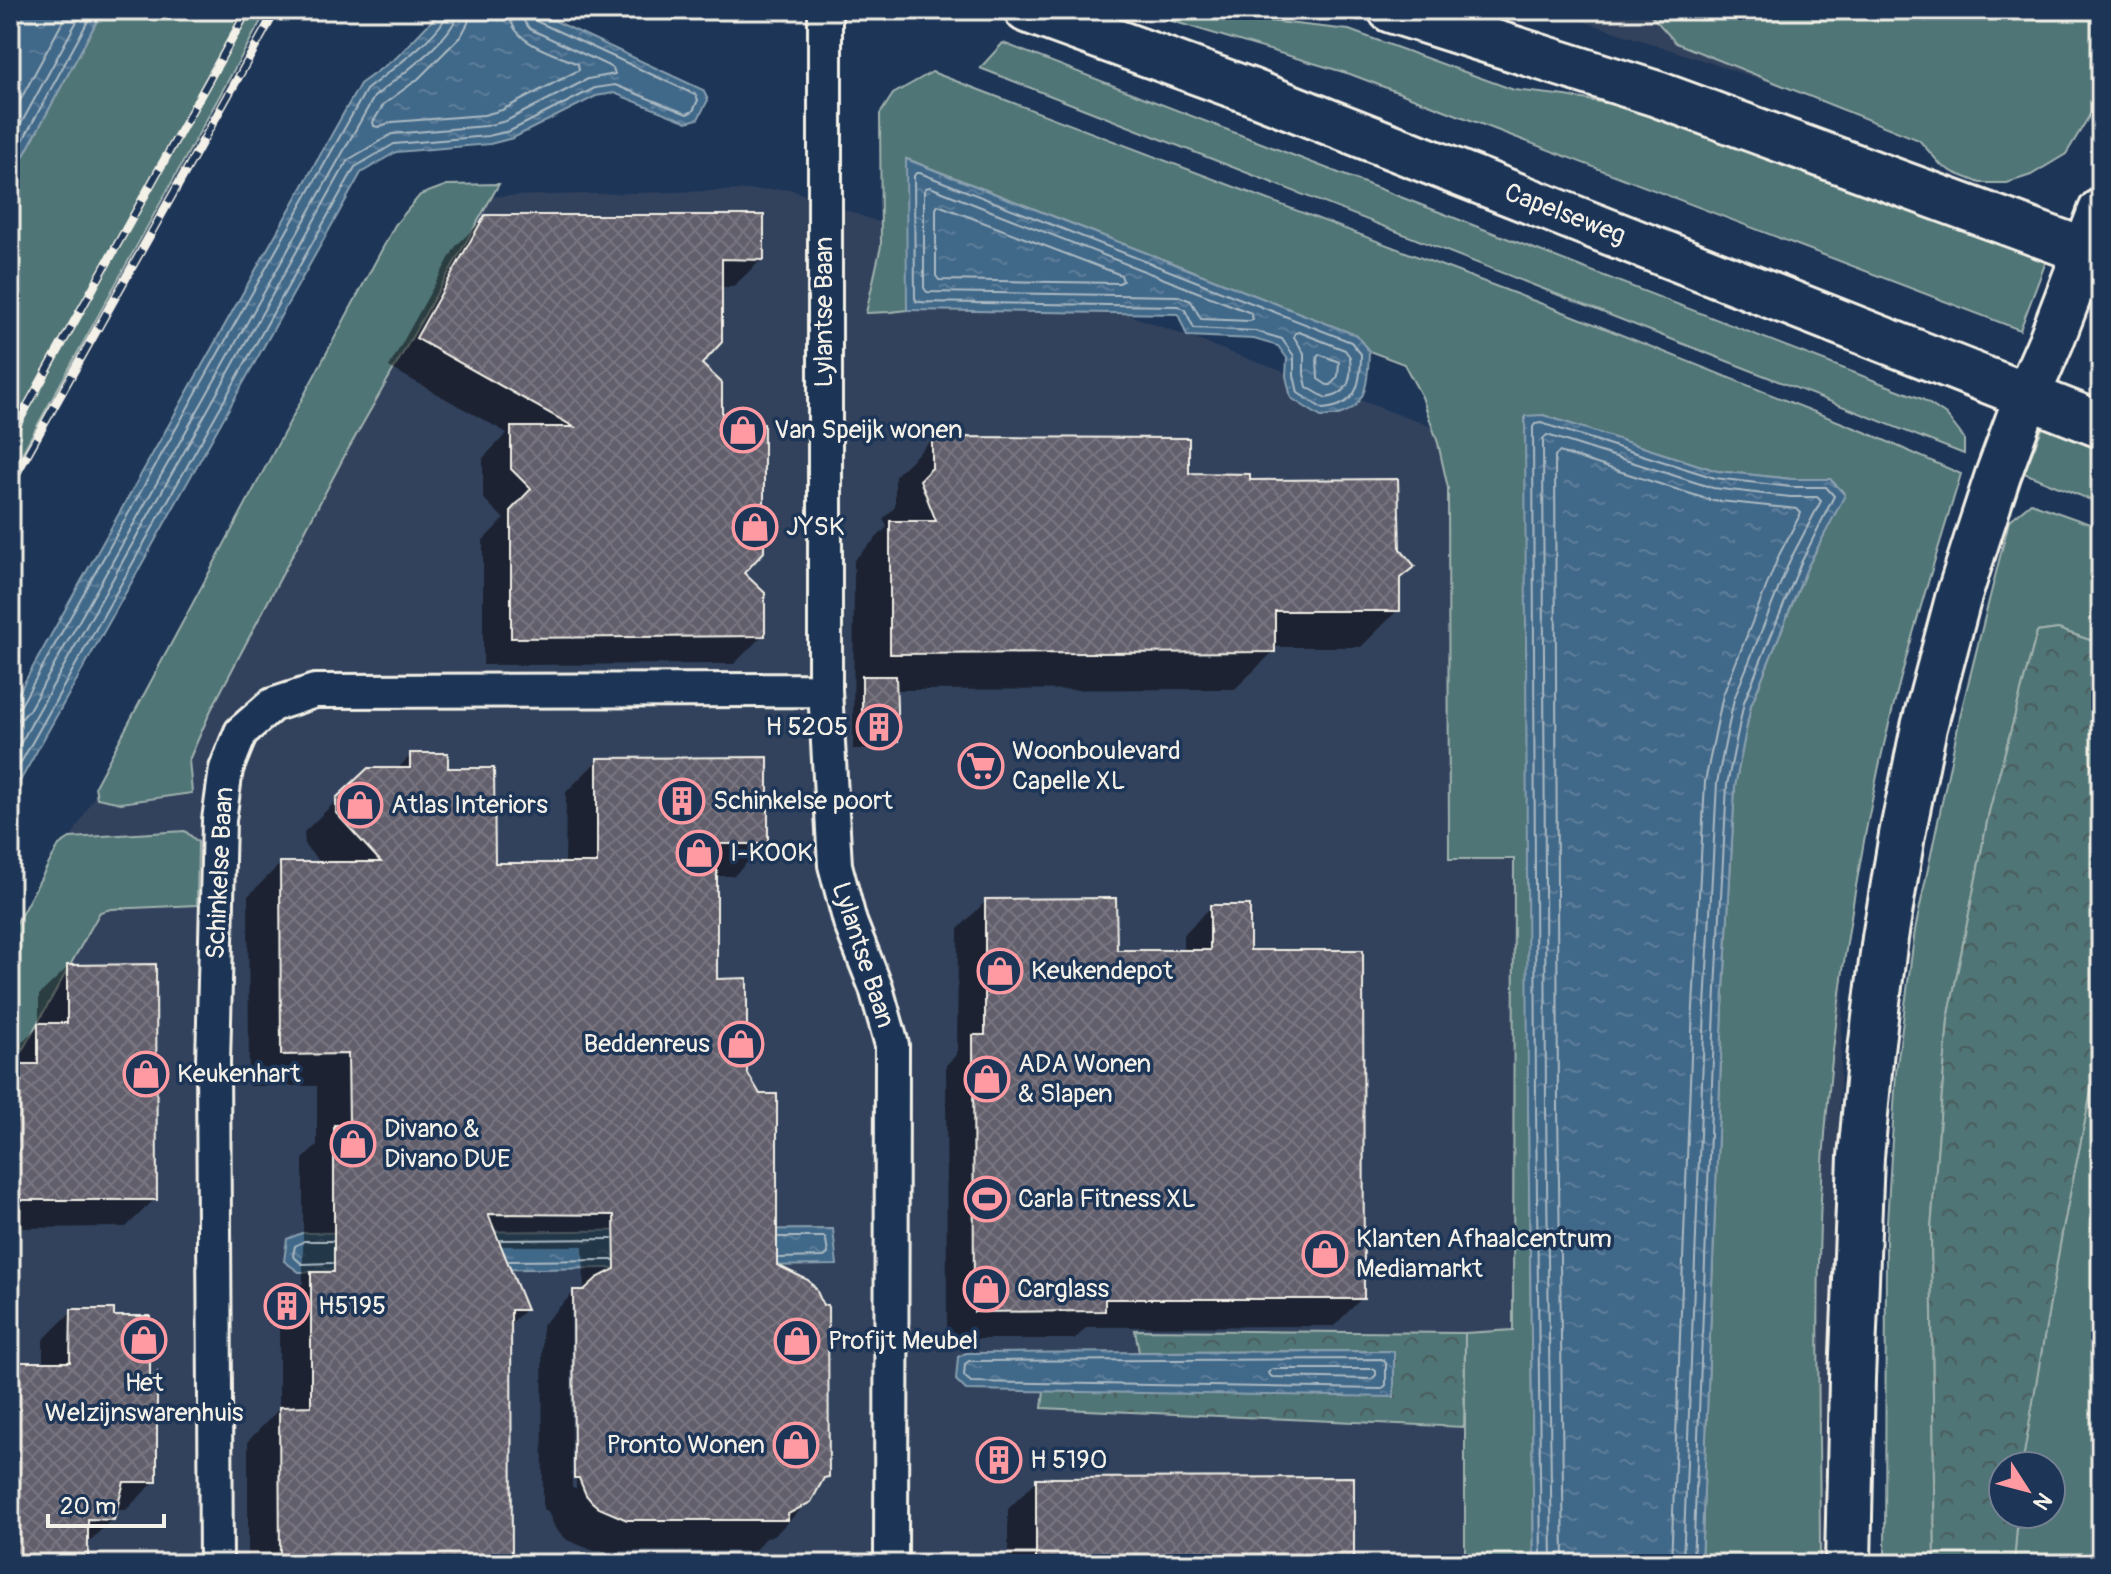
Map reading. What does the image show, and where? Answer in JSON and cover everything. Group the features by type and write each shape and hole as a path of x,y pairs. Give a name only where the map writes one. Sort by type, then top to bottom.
{"main road":[{"name":"Capelseweg","path":"1027,10 1250,91 2101,425"},
{"path":"1391,10 1657,94 2093,254"},
{"path":"1848,1564 1861,1157 1885,938 1902,835 1924,727 1958,599 2027,396 2093,254 2101,211"}],"street":[{"name":"Lylantse Baan","path":"825,10 825,690 835,865 850,922 876,988 892,1045 891,1564"},
{"name":"Schinkelse Baan","path":"216,1564 213,1062 219,820 226,769 241,732 272,705 315,691 825,690"}],"shaded area":[{"path":"1549,10 1872,10 1832,103"},
{"name":"Woonboulevard Capelle XL","path":"789,189 1857,584 1824,1564 10,1564 10,948 426,198"}],"green space":[{"path":"103,10 267,10 10,475 10,181"},
{"path":"1140,10 1237,10 1269,21 1349,30 1514,90 1633,108 2048,256 2020,330 1350,74"},
{"path":"1658,10 1902,10 1927,21 1943,10 2101,10 2101,86 2091,113 2066,154 2031,175 2007,183 1980,183 1941,165 1919,140 1676,43 1651,15"},
{"path":"1003,43 1922,399 1946,415 1964,438 1964,454 980,68"},
{"path":"932,72 1574,316 1870,434 1961,474 1916,621 1878,771 1841,983 1827,1111 1820,1224 1820,1564 1701,1564 1735,786 1751,705 1807,568 1845,494 1830,479 1791,479 1717,471 1543,415 1528,1106 1534,1564 1465,1564 1465,1333 1513,1330 1514,859 1449,859 1448,488 1438,443 1422,397 1404,364 1369,351 1356,335 907,159 907,310 866,313 881,246 880,114 893,94"},
{"path":"499,184 346,453 211,710 189,760 192,793 121,803 97,798 95,786 395,225 420,195 447,185"},
{"path":"2044,424 2101,446 2101,504 2024,473"},
{"path":"2031,503 2101,528 2101,644 2058,629 2037,632 1989,812 1948,1020 1931,1229 1935,1564 1885,1564 1886,1239 1896,1073 1915,930 1962,708 2009,521"},
{"path":"2058,629 2101,644 2101,1043 2062,1233 2025,1450 1987,1450 1987,1530 2017,1530 2014,1564 1935,1564 1931,1229 1948,1020 1989,812 2037,632"},
{"path":"185,831 198,842 197,905 100,912 10,1072 10,935 59,845 70,838"},
{"path":"2101,1043 2101,1564 2014,1564 2017,1530 2067,1530 2067,1450 2025,1450 2062,1233"},
{"path":"1135,1330 1465,1333 1464,1427 1042,1408 1044,1391 1394,1396 1394,1351 1139,1352"}],"water":[{"path":"10,10 103,10 10,181"},
{"path":"442,10 532,10 703,90 708,100 698,119 687,122 614,93 596,96 513,138 490,144 396,152 361,173 10,799 10,708 360,84 397,57"},
{"path":"906,159 1356,335 1369,351 1362,396 1350,410 1321,417 1291,398 1286,376 1287,358 1278,346 1254,339 1187,336 1178,314 907,310"},
{"path":"1543,415 1717,471 1791,479 1830,479 1845,495 1807,568 1751,705 1735,786 1701,1564 1534,1564 1528,1106 1525,416"},
{"path":"833,1229 837,1265 299,1272 284,1261 287,1239 302,1233"},
{"path":"1394,1351 1394,1397 966,1390 956,1380 958,1357 966,1353"}],"building":[{"path":"485,215 764,215 764,260 722,259 722,342 702,364 722,383 722,424 764,424 764,552 744,573 765,593 765,636 511,638 511,510 531,489 511,469 511,427 574,427 416,338"},
{"path":"932,437 1189,438 1189,473 1250,474 1250,480 1398,479 1400,549 1415,566 1400,578 1400,611 1275,611 1275,652 890,654 890,521 936,521 920,480 932,468"},
{"path":"862,676 896,676 898,741 862,741"},
{"path":"410,753 448,753 448,768 494,768 495,863 597,863 597,758 768,757 768,844 717,844 717,979 747,978 747,1072 760,1094 777,1094 777,1265 808,1280 823,1305 828,1305 829,1477 824,1478 811,1502 788,1514 788,1520 627,1520 592,1502 579,1478 574,1478 573,1290 584,1290 597,1278 615,1269 614,1215 488,1214 527,1310 511,1310 512,1564 280,1564 279,1407 311,1406 311,1272 334,1272 334,1125 349,1125 348,1054 281,1055 280,862 381,862 336,813 336,798 368,768 410,768"},
{"path":"1116,898 1117,950 1210,950 1210,905 1250,905 1250,950 1363,950 1364,1299 1105,1299 1105,1311 974,1312 973,1035 985,1035 985,899"},
{"path":"156,964 157,1200 10,1200 10,1082 21,1081 21,1064 38,1064 38,1023 67,1023 67,965"},
{"path":"71,1309 114,1309 114,1316 150,1316 150,1381 157,1373 157,1482 124,1482 114,1520 88,1519 88,1564 10,1564 10,1362 70,1362"},
{"path":"1354,1477 1354,1564 1036,1564 1036,1478"}],"railway":[{"path":"10,437 248,10"},
{"path":"10,485 276,10"}],"place":[{"name":"Van Speijk wonen","path":"743,430"},
{"name":"JYSK","path":"755,527"},
{"name":"H 5205","path":"879,727"},
{"name":"Woonboulevard Capelle XL","path":"981,766"},
{"name":"Schinkelse poort","path":"682,801"},
{"name":"Atlas Interiors","path":"360,805"},
{"name":"I-KOOK","path":"699,853"},
{"name":"Keukendepot","path":"1000,971"},
{"name":"Beddenreus","path":"741,1044"},
{"name":"Keukenhart","path":"146,1074"},
{"name":"ADA Wonen & Slapen","path":"987,1079"},
{"name":"Divano & Divano DUE","path":"353,1144"},
{"name":"Carla Fitness XL","path":"987,1199"},
{"name":"Klanten Afhaalcentrum Mediamarkt","path":"1325,1254"},
{"name":"Carglass","path":"986,1289"},
{"name":"H5195","path":"287,1306"},
{"name":"Het Welzijnswarenhuis","path":"144,1340"},
{"name":"Profijt Meubel","path":"797,1341"},
{"name":"Pronto Wonen","path":"796,1445"},
{"name":"H 5190","path":"999,1460"}]}
